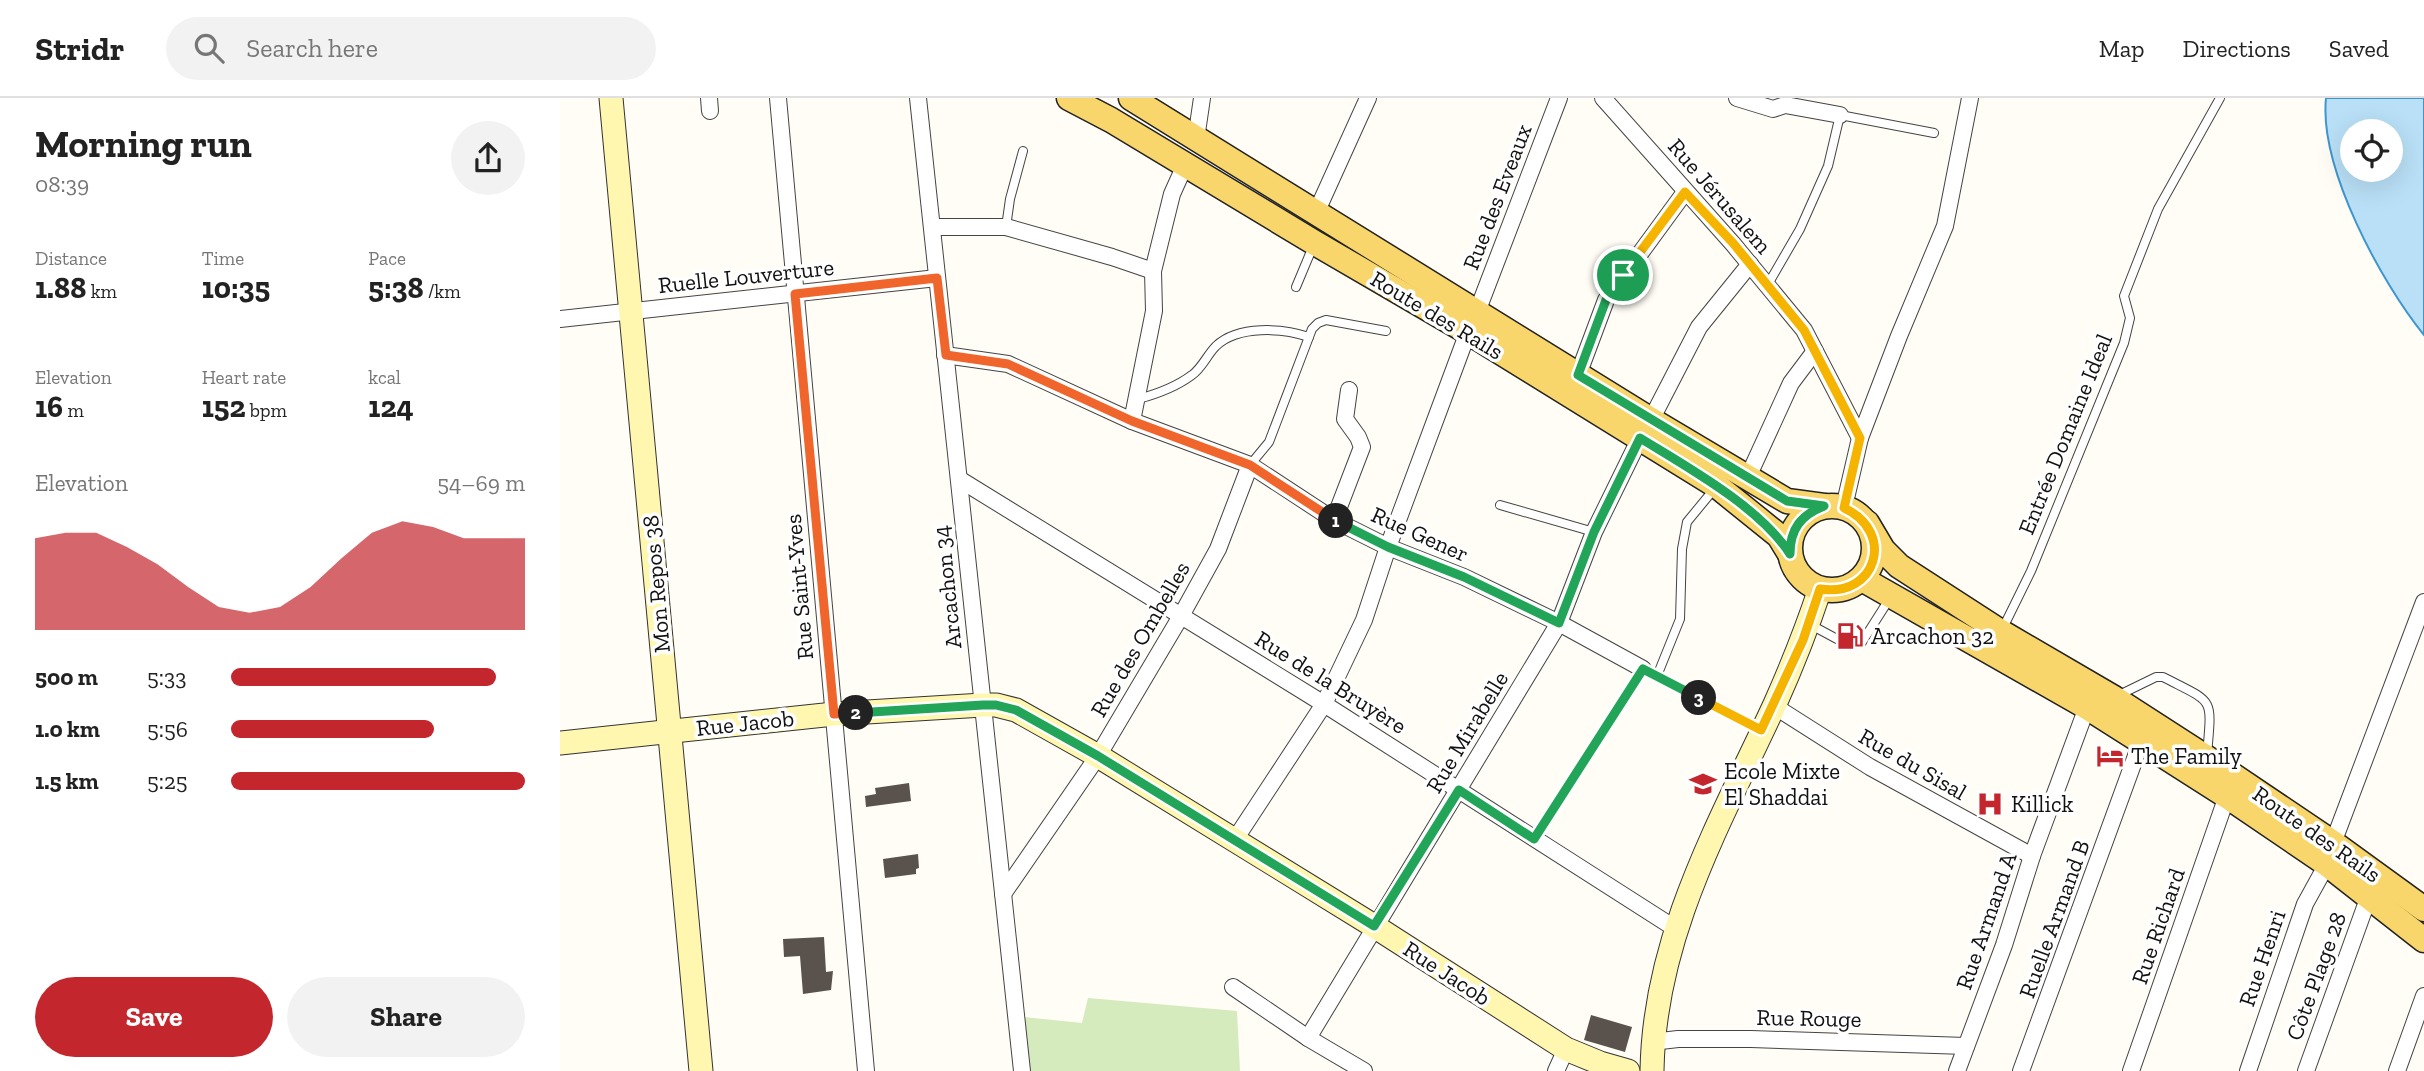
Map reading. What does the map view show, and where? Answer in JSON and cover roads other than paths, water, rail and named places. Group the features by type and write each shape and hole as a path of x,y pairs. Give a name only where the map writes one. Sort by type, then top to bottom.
{"main road":[{"name":"Route des Rails","path":"1069,98 1111,120 1315,243 1578,375 1779,536 1790,554"},
{"name":"Route des Rails","path":"1131,98 1316,213 1472,322 1646,429 1748,477 1787,501 1834,507"},
{"path":"1834,507 1857,513 1867,523 1875,546 1874,558 1862,579 1843,590 1820,589 1800,576 1793,565 1790,541 1794,529 1812,511 1834,507"},
{"name":"Route des Rails","path":"1867,523 1883,550 1899,566 2207,758 2330,853 2369,896 2424,940"},
{"name":"Route des Rails","path":"1862,579 2087,707 2227,796 2424,909"}],"street":[{"name":"Mon Repos 38","path":"611,98 701,1071"},
{"name":"Rue Saint-Yves","path":"778,98 866,1071"},
{"name":"Arcachon 34","path":"918,98 1022,1071"},
{"path":"1196,139 1202,98"},
{"path":"1316,213 1368,98"},
{"name":"Rue des Eveaux","path":"1234,841 1324,704 1364,620 1388,547 1472,322 1559,98"},
{"name":"Rue Jérusalem","path":"1603,98 1750,264 1804,330 1860,438"},
{"path":"1737,98 1773,109 1785,105 1840,115"},
{"path":"1834,507 1899,336 1945,226 1970,98"},
{"path":"1132,421 1154,311 1153,271 1172,194 1185,165"},
{"path":"1578,375 1606,300 1685,192"},
{"path":"932,228 1006,227 1153,271"},
{"name":"Rue Mirabelle","path":"1308,1038 1559,623 1594,532 1699,327 1750,264"},
{"name":"Ruelle Louverture","path":"560,319 937,278"},
{"path":"1748,477 1791,383 1815,351"},
{"name":"Rue Gener","path":"946,355 1008,364 1132,421 1250,465 1334,520 1388,547 1464,577 1559,623 1650,673"},
{"path":"1334,520 1362,447 1345,419 1349,390"},
{"name":"Rue des Ombelles","path":"1003,894 1098,756 1181,616 1218,549 1250,465"},
{"name":"Rue de la Bruyère","path":"959,479 1324,704 1676,929"},
{"path":"1652,1071 1652,1042 1660,985 1676,929 1717,825 1774,706 1820,589"},
{"name":"Rue Henri","path":"2248,1071 2305,904 2330,853 2424,602"},
{"name":"Rue Jacob","path":"560,743 834,714 983,705 1016,710 1098,756 1374,926 1566,1049 1628,1071"},
{"name":"Rue du Sisal","path":"1774,706 1870,767 2032,856"},
{"name":"Rue Armand A","path":"1957,1071 2087,707"},
{"name":"Ruelle Armand B","path":"2021,1071 2141,742"},
{"name":"Rue Richard","path":"2131,1071 2227,796"},
{"name":"Côte Plage 28","path":"2306,1071 2369,896"},
{"path":"1233,986 1308,1038 1364,1071"},
{"path":"2397,1071 2424,996"},
{"name":"Rue Rouge","path":"1652,1042 1732,1039 1966,1046"},
{"path":"1556,1071 1566,1049"}],"lane":[{"name":"Entrée Domaine Ideal","path":"2001,632 2031,572 2124,343 2130,318 2124,296 2158,209 2220,98"},
{"path":"1767,286 1800,229 1828,166 1840,115 1934,133"},
{"path":"1006,227 1010,199 1023,151"},
{"path":"1296,287 1315,243"},
{"path":"1250,465 1269,442 1309,337 1318,323 1326,320 1385,331"},
{"path":"1138,399 1165,390 1194,374 1216,347 1239,334 1280,331 1309,337"},
{"path":"1534,839 1650,673 1680,619 1682,549 1687,522 1717,486"},
{"path":"1500,505 1594,532"},
{"path":"1808,624 1850,646 1857,646 1891,595"},
{"name":"Rue Gener","path":"1650,673 1761,730"},
{"path":"2114,698 2155,677 2162,677 2203,698 2211,710 2207,758"}],"water":[{"path":"2326,98 2424,98 2424,335 2372,255 2340,182 2403,182 2403,119 2340,119 2340,181 2326,126"}],"place":[{"name":"Arcachon 32","path":"1850,636"},
{"name":"The Family","path":"2110,756"},
{"name":"Ecole Mixte El Shaddai","path":"1703,784"},
{"name":"Killick","path":"1990,804"}]}
